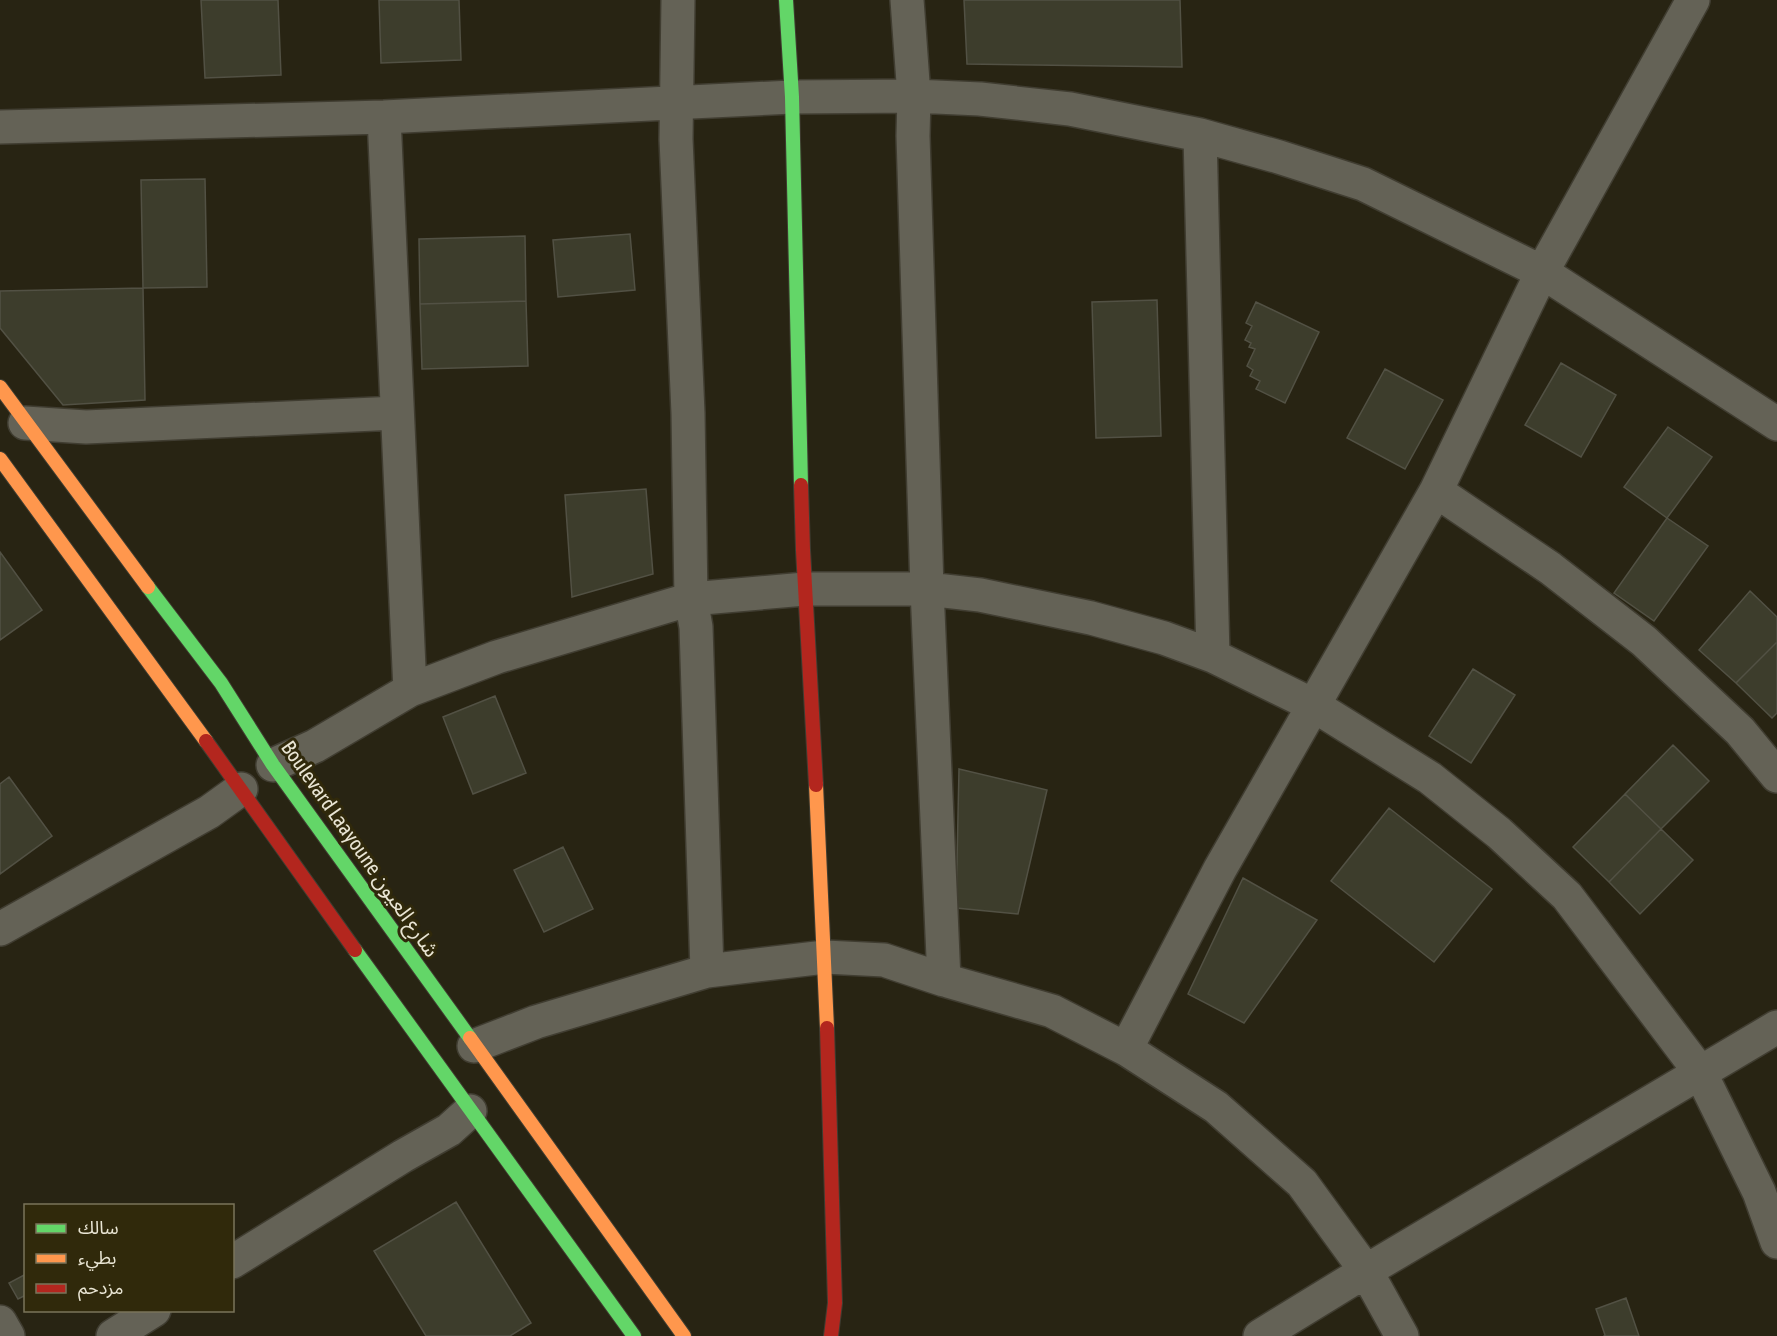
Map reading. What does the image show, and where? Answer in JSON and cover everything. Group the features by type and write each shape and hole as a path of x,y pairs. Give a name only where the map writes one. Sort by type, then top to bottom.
{"street":[{"path":"678,0 676,139 688,413 691,599 696,627 707,971"},
{"path":"786,0 792,97 796,341 805,589 825,957 835,1303 831,1336"},
{"path":"908,0 914,96 913,136 927,589 944,980"},
{"path":"1126,1049 1220,869 1436,491 1542,272 1693,0"},
{"path":"0,127 384,117 792,97 914,96 980,99 1070,109 1200,135 1363,184 1542,272 1777,424"},
{"path":"384,117 410,690"},
{"path":"1200,135 1214,656"},
{"name":"Boulevard Laayoune شارع العيون","path":"0,387 221,683 273,765 684,1336"},
{"path":"25,423 86,426 397,413"},
{"path":"0,459 241,789 470,1111 565,1238 634,1336"},
{"path":"1436,491 1550,568 1644,641 1740,731 1777,776"},
{"path":"273,765 315,746 410,690 497,657 691,599 805,589 927,589 981,595 1091,618 1164,638 1214,656 1313,705 1430,778 1499,833 1566,896 1700,1072 1759,1192 1777,1242"},
{"path":"0,929 209,812 241,789"},
{"path":"474,1046 536,1022 707,971 825,957 884,960 1052,1011 1126,1049 1215,1107 1302,1183 1366,1271 1402,1336"},
{"path":"1260,1336 1777,1027"},
{"path":"234,1261 449,1130 470,1111"},
{"path":"835,1303 844,1325"},
{"path":"112,1336 152,1312"},
{"path":"0,1322 8,1336"}],"building":[{"path":"201,0 278,0 281,75 205,78"},
{"path":"379,0 459,0 461,60 381,63"},
{"path":"964,0 1180,0 1182,67 967,64"},
{"path":"205,179 207,287 143,288 141,180"},
{"path":"630,234 635,290 558,297 553,240"},
{"path":"525,236 526,301 420,304 419,239"},
{"path":"143,288 145,400 63,405 0,328 0,291"},
{"path":"1157,300 1161,436 1096,438 1092,302"},
{"path":"526,301 528,366 422,369 420,304"},
{"path":"1256,302 1319,332 1285,403 1256,389 1260,381 1250,376 1253,370 1247,366 1255,349 1249,347 1251,343 1245,340 1252,326 1246,323"},
{"path":"1561,363 1616,395 1581,457 1525,425"},
{"path":"1385,369 1443,400 1405,469 1347,438"},
{"path":"1668,427 1712,457 1667,518 1624,487"},
{"path":"646,489 653,574 572,597 565,495"},
{"path":"1667,518 1708,546 1654,621 1614,593"},
{"path":"0,552 42,610 0,640"},
{"path":"1750,591 1777,617 1777,642 1736,683 1699,650"},
{"path":"1777,642 1777,713 1772,718 1736,683"},
{"path":"1473,669 1515,695 1471,763 1429,736"},
{"path":"495,696 526,773 473,794 443,717"},
{"path":"1673,745 1709,781 1661,829 1625,794"},
{"path":"959,769 1047,790 1018,914 956,908"},
{"path":"9,777 52,836 0,874 0,784"},
{"path":"1625,794 1661,829 1609,882 1573,847"},
{"path":"1389,808 1492,889 1434,962 1331,881"},
{"path":"1661,829 1693,860 1640,914 1609,882"},
{"path":"563,847 593,909 544,932 514,870"},
{"path":"1243,878 1317,920 1244,1023 1188,994"},
{"path":"456,1202 531,1323 510,1336 426,1336 374,1251"},
{"path":"24,1275 24,1296 18,1299 9,1283"},
{"path":"1626,1298 1639,1336 1604,1336 1596,1309"}],"traffic: fast":[{"path":"786,0 792,97 801,485"},
{"path":"148,587 221,683 273,765 470,1038"},
{"path":"355,950 634,1336"}],"traffic: slow":[{"path":"0,387 148,587"},
{"path":"0,459 206,741"},
{"path":"816,785 827,1028"},
{"path":"470,1038 684,1336"}],"traffic: jam":[{"path":"801,485 816,785"},
{"path":"206,741 355,950"},
{"path":"827,1028 835,1303 831,1336"}]}
